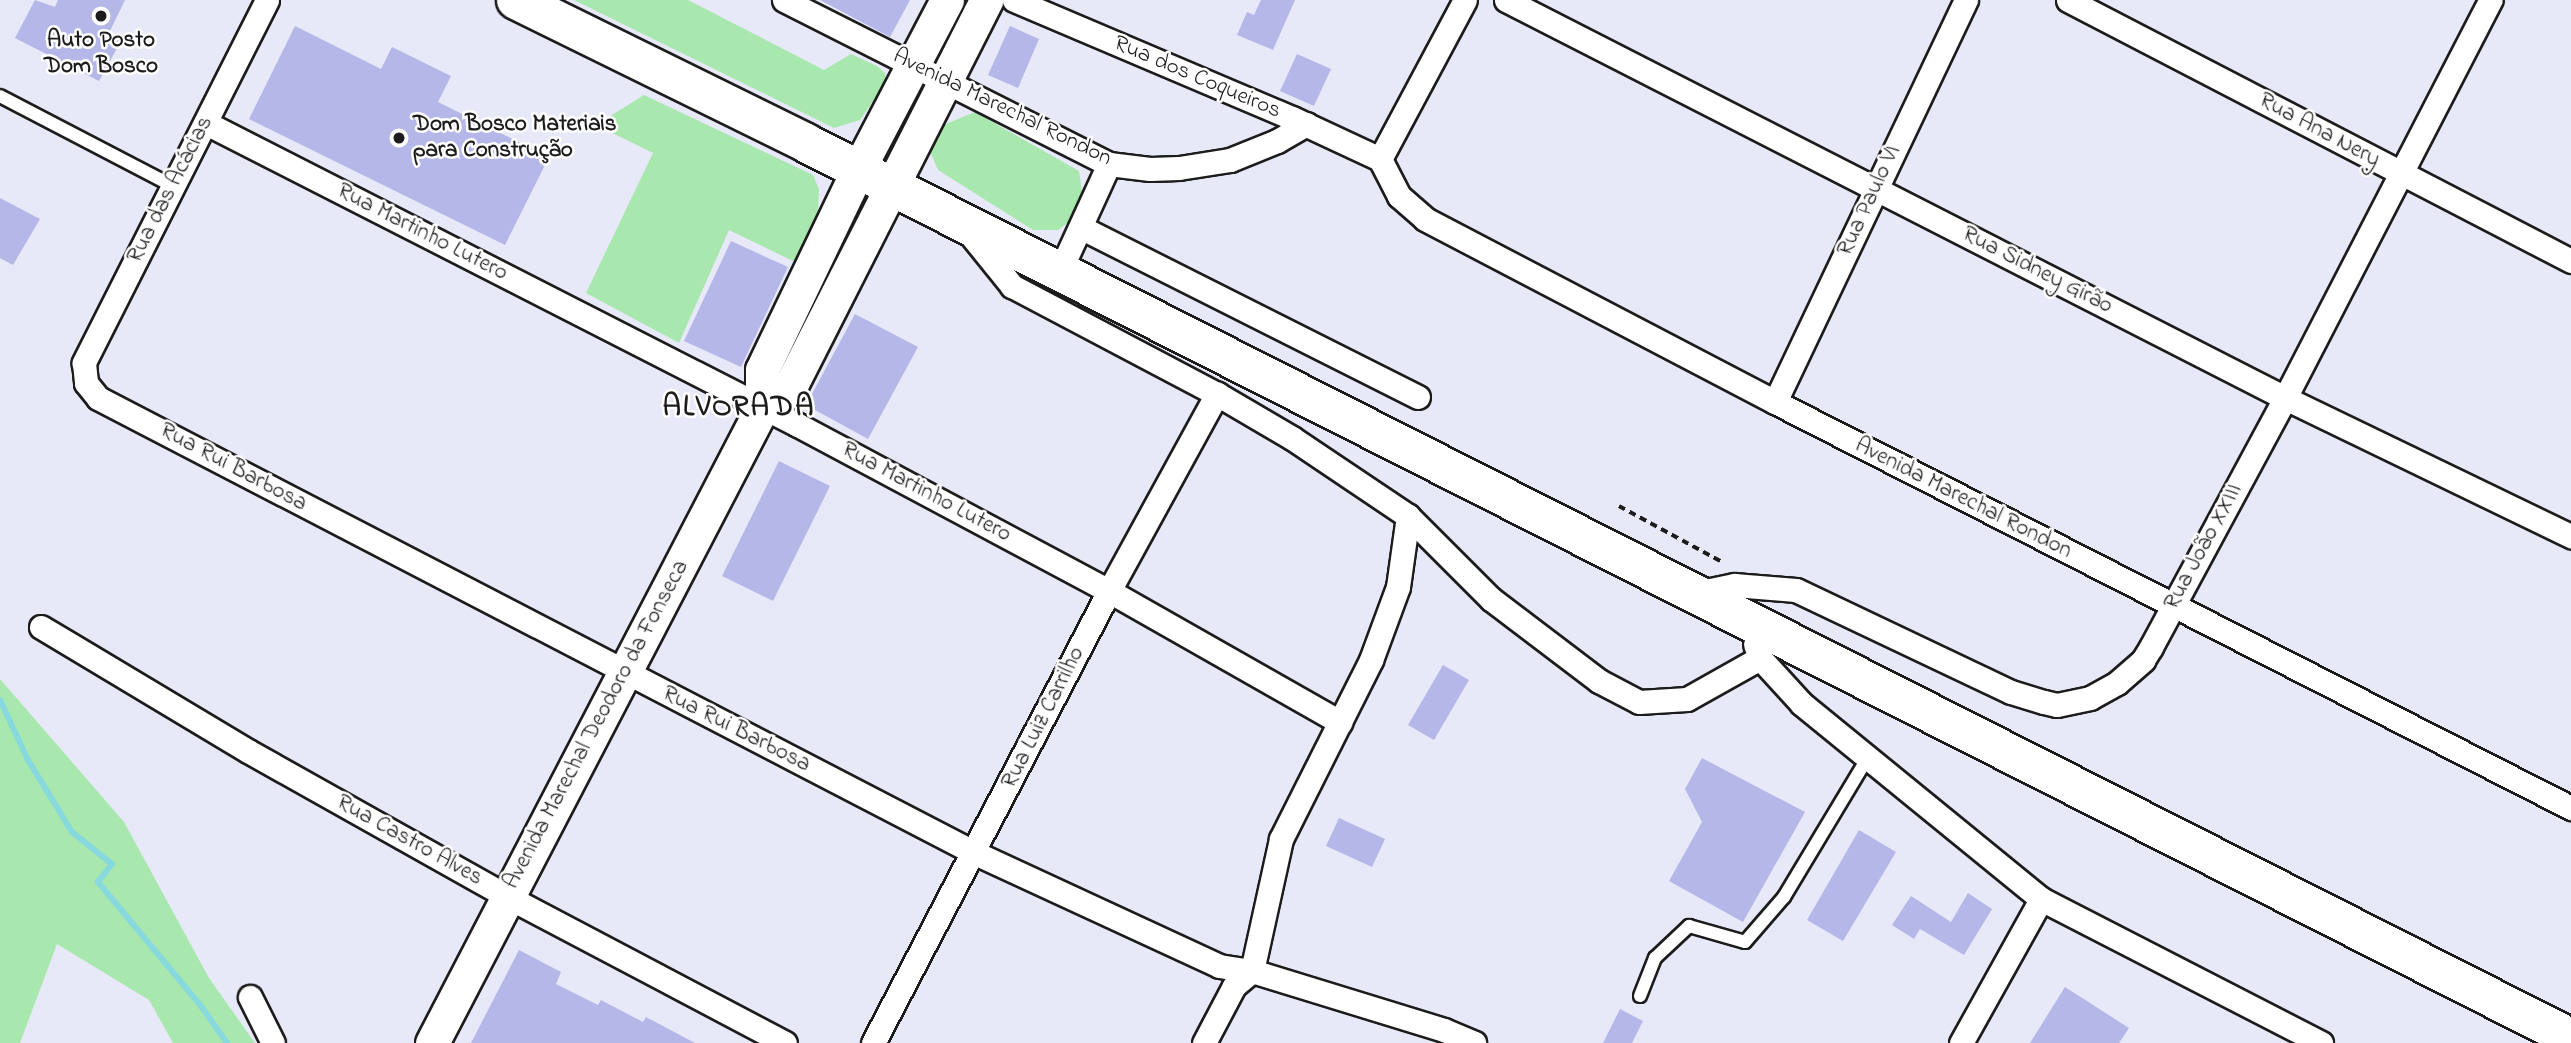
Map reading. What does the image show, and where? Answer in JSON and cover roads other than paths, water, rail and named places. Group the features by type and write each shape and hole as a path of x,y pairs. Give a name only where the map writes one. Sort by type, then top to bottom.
{"highway":[{"path":"516,0 858,170 2571,1038"}],"main road":[{"name":"Avenida Marechal Deodoro da Fonseca","path":"762,408 762,370 858,170 947,0"},
{"name":"Avenida Marechal Deodoro da Fonseca","path":"432,1043 762,408 791,386 986,0"}],"street":[{"name":"Rua das Acácias","path":"86,383 84,363 267,0"},
{"name":"Avenida Marechal Rondon","path":"784,0 1110,164 1179,169 1230,160 1276,141 1306,124"},
{"name":"Rua dos Coqueiros","path":"1014,0 1306,124 1380,159"},
{"path":"1380,159 1465,0"},
{"name":"Rua Sidney Girão","path":"1506,0 2285,398 2571,536"},
{"name":"Rua Paulo VI","path":"1775,402 1966,0"},
{"name":"Rua Ana Nery","path":"2068,0 2571,261"},
{"name":"Rua João XXIII","path":"1693,593 1734,585 1796,590 2011,692 2057,705 2090,698 2130,672 2151,647 2285,398 2490,0"},
{"name":"Rua Martinho Lutero","path":"206,123 762,408 1109,591 1340,722"},
{"name":"Avenida Marechal Rondon","path":"1380,159 1399,196 1425,219 2172,607 2409,723 2571,808"},
{"path":"1059,273 1110,164"},
{"path":"962,223 1012,286 1217,394 1292,438 1409,516 1491,599 1599,681 1639,702 1687,699 1760,658"},
{"path":"1082,228 1418,397"},
{"name":"Rua Rui Barbosa","path":"86,383 98,398 975,853 1219,966 1252,971 1444,1030 1474,1043"},
{"name":"Rua Luiz Carrilho","path":"873,1043 975,853 1109,591 1217,394"},
{"path":"1204,1043 1234,986 1252,971 1281,839 1371,660 1398,587 1409,516"},
{"path":"1746,619 1760,658 1802,704 2041,899 2321,1043"},
{"name":"Rua Castro Alves","path":"41,627 248,751 508,897 785,1043"},
{"path":"1961,1043 2041,899"},
{"path":"250,997 273,1043"}],"lane":[{"path":"0,96 173,186"},
{"path":"1640,996 1655,958 1689,926 1745,942 1784,897 1867,759"}],"waterway":[{"path":"0,700 28,760 72,832 112,864 98,882 201,1006 227,1043"}],"place":[{"name":"Auto Posto Dom Bosco","path":"101,16"},
{"name":"Dom Bosco Materiais para Construção","path":"399,138"}],"district":[{"name":"ALVORADA","path":"739,408"}]}
